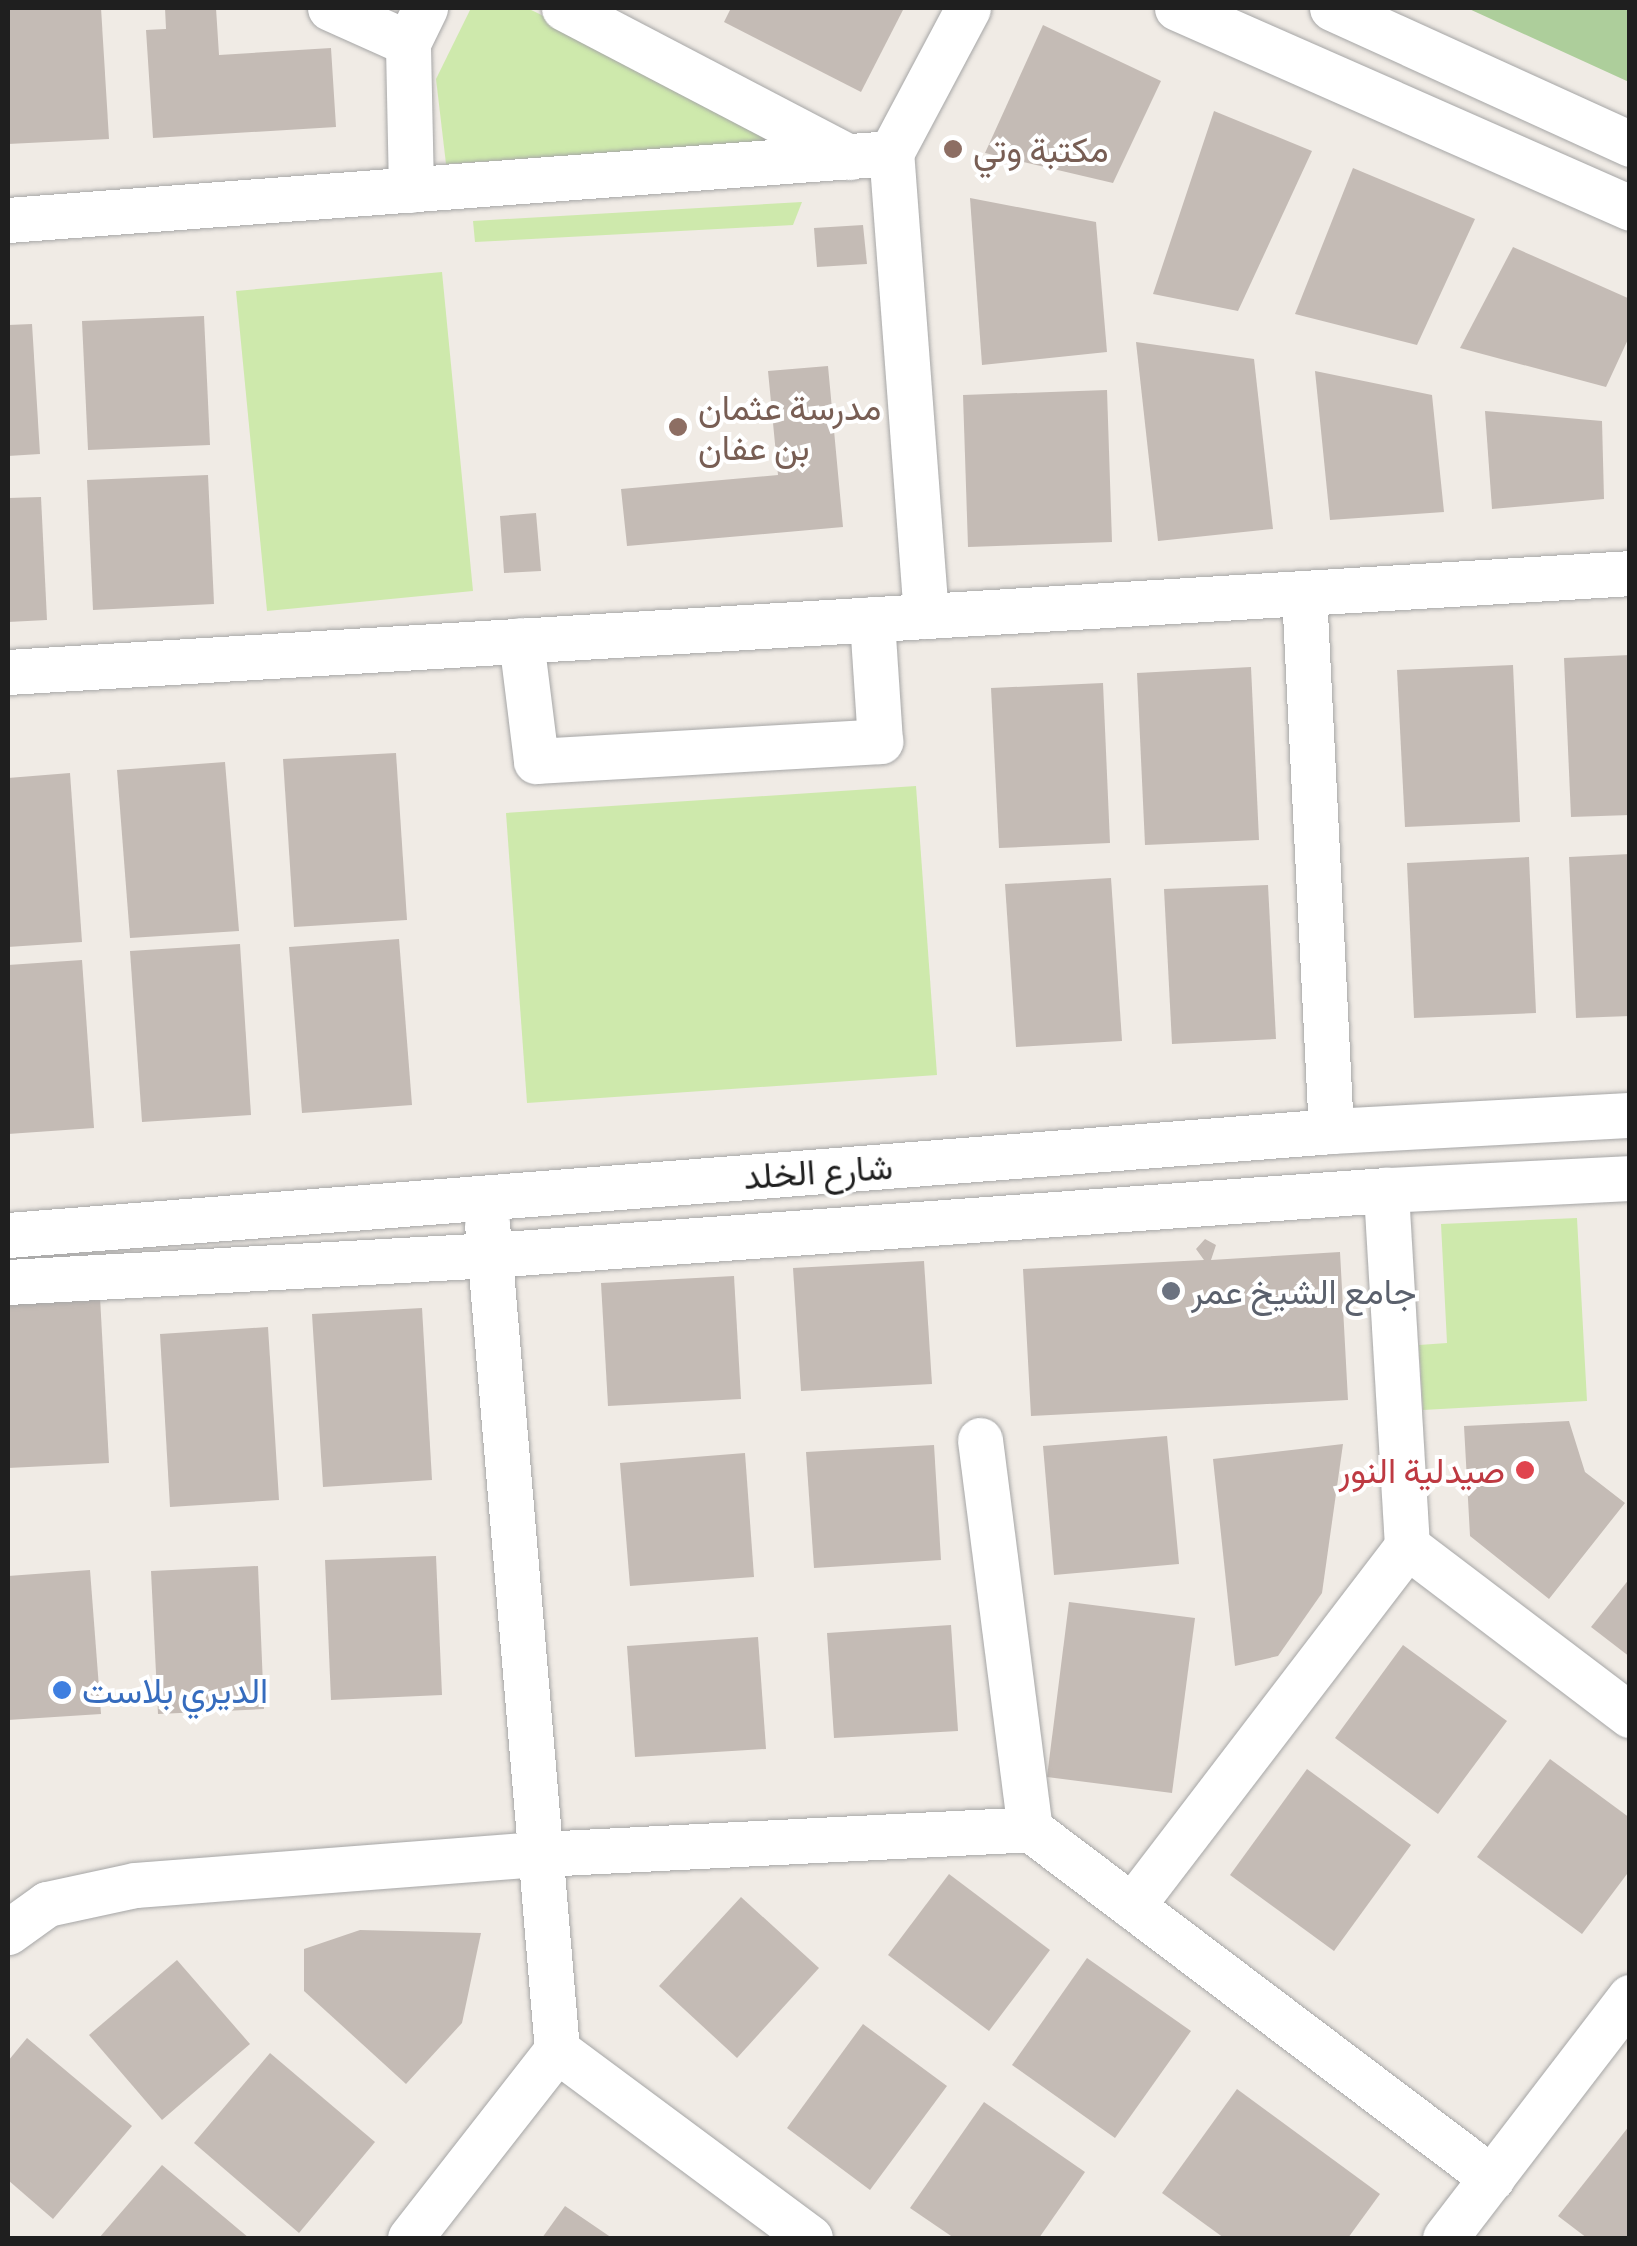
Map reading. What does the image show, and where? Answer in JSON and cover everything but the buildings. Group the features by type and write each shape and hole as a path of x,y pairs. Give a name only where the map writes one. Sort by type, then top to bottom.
{"street":[{"path":"330,8 417,25 411,190"},
{"path":"564,8 870,155"},
{"path":"926,616 870,155 968,8"},
{"path":"1177,8 1630,208"},
{"path":"1332,8 1630,144"},
{"path":"8,220 870,155"},
{"path":"8,672 1630,573"},
{"path":"1304,593 1331,1131"},
{"path":"522,640 536,762 880,741 872,619"},
{"name":"شارع الخلد","path":"8,1234 1331,1131 1630,1115"},
{"path":"8,1282 490,1256 1386,1190 1630,1178"},
{"path":"1132,1906 1408,1546 1386,1190"},
{"path":"410,2238 557,2050 485,1197"},
{"path":"980,1440 1030,1829"},
{"path":"1408,1546 1630,1715"},
{"path":"8,1932 46,1904 136,1884 541,1854 1030,1829 1492,2178"},
{"path":"1446,2238 1630,1997"},
{"path":"557,2050 810,2238"}],"green space":[{"path":"471,8 527,8 801,140 446,164 436,79"},
{"path":"1467,8 1629,8 1629,82"},
{"path":"802,202 793,225 475,242 473,221"},
{"path":"442,272 473,591 267,611 236,291"},
{"path":"916,786 937,1075 527,1103 506,813"},
{"path":"1577,1218 1587,1401 1423,1410 1419,1345 1447,1343 1441,1224"}],"place":[{"name":"مكتبة وتي","path":"953,149"},
{"name":"مدرسة عثمان بن عفان","path":"678,427"},
{"name":"جامع الشيخ عمر","path":"1171,1291"},
{"name":"صيدلية النور","path":"1525,1470"},
{"name":"الديري بلاست","path":"62,1690"}]}
